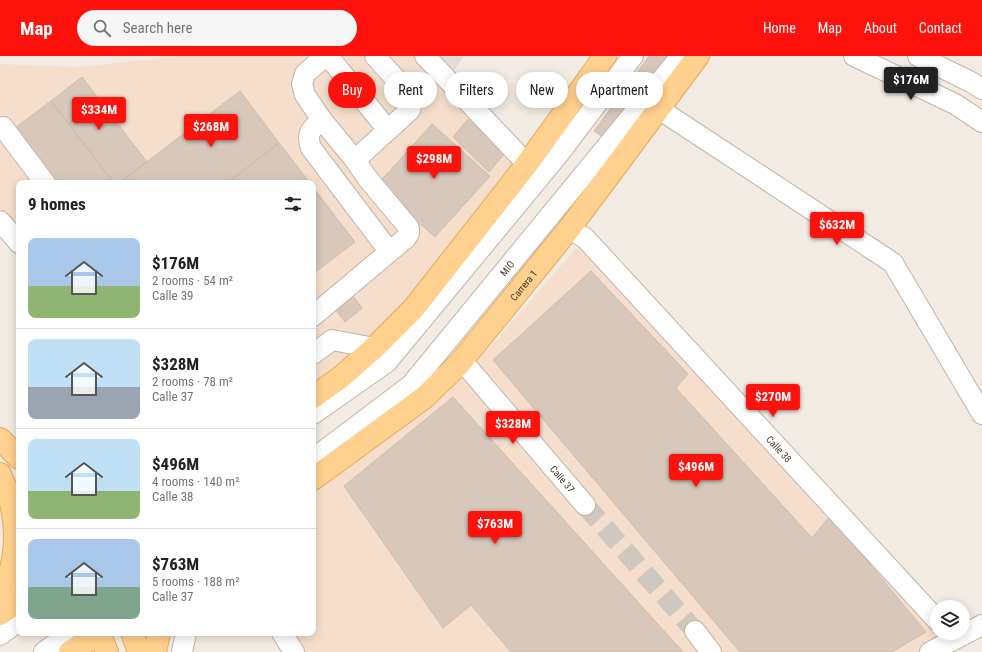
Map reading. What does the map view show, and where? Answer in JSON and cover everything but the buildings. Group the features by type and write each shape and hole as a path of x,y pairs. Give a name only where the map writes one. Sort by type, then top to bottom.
{"main road":[{"path":"316,395 341,377 374,348 414,308 527,164 605,56"},
{"name":"Carrera 1","path":"316,477 425,397 460,363 569,229 698,56"},
{"path":"0,439 16,455"},
{"path":"0,474 16,497"},
{"path":"0,474 10,500 15,529 14,557 5,587 0,596"},
{"path":"0,614 16,603"},
{"path":"70,652 94,636"},
{"path":"100,636 106,652"},
{"path":"133,636 139,652"},
{"path":"155,652 158,636"}],"street":[{"path":"316,313 406,238 409,233 409,228 368,179 355,160 322,120 305,95 302,84 305,74 327,56 387,129"},
{"path":"355,160 387,129 410,110 412,102 410,95 375,56"},
{"path":"425,56 527,164"},
{"path":"316,412 387,362 558,155 633,56"},
{"name":"MIO","path":"316,457 411,386 681,56"},
{"path":"854,56 955,104 982,122"},
{"path":"918,56 976,86 955,104"},
{"path":"659,109 893,263 982,414"},
{"path":"322,120 310,131 308,139 311,148 389,251"},
{"path":"3,127 43,180"},
{"path":"0,221 16,240"},
{"name":"Calle 38","path":"569,229 586,238 930,612"},
{"path":"316,352 332,340 374,348"},
{"name":"Calle 37","path":"460,363 470,370 586,505"},
{"path":"0,635 16,623"},
{"path":"930,652 954,641 982,625"},
{"path":"695,631 711,652"},
{"path":"44,652 67,636"},
{"path":"182,652 185,636"},
{"path":"284,636 294,652"}],"shaded area":[{"path":"183,56 425,56 445,77 445,108 474,108 527,164 414,308 316,394 316,180 16,180 16,240 0,221 0,64 76,67","holes":["432,124 490,176 435,236 378,185"]},
{"path":"439,56 464,56 453,72 451,72"},
{"path":"585,238 930,612 930,640 942,640 930,652 294,652 284,636 316,636 316,491 434,404 470,370"}],"tunnel":[{"path":"585,505 695,631"}]}
